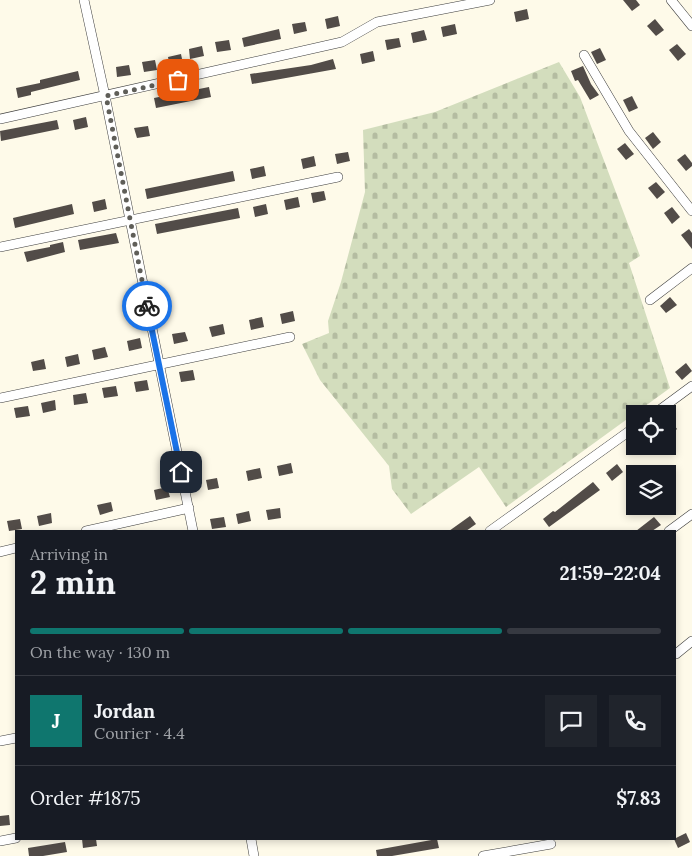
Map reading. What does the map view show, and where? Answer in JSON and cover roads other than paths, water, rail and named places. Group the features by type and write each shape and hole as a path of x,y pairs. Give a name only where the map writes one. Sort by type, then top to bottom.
{"street":[{"path":"84,0 106,96 193,530"},
{"path":"0,119 342,42 377,22 490,0"},
{"path":"671,0 692,26"},
{"path":"584,55 629,131 692,211"},
{"path":"0,247 338,177"},
{"path":"650,300 692,268"},
{"path":"0,398 159,363 290,337"},
{"path":"666,405 692,386"},
{"path":"491,530 626,433"},
{"path":"90,530 189,508"},
{"path":"670,530 692,514"},
{"path":"0,552 15,548"},
{"path":"676,654 692,641"},
{"path":"0,741 15,738"},
{"path":"0,841 15,838"},
{"path":"251,840 254,856"},
{"path":"483,856 551,844"}]}
